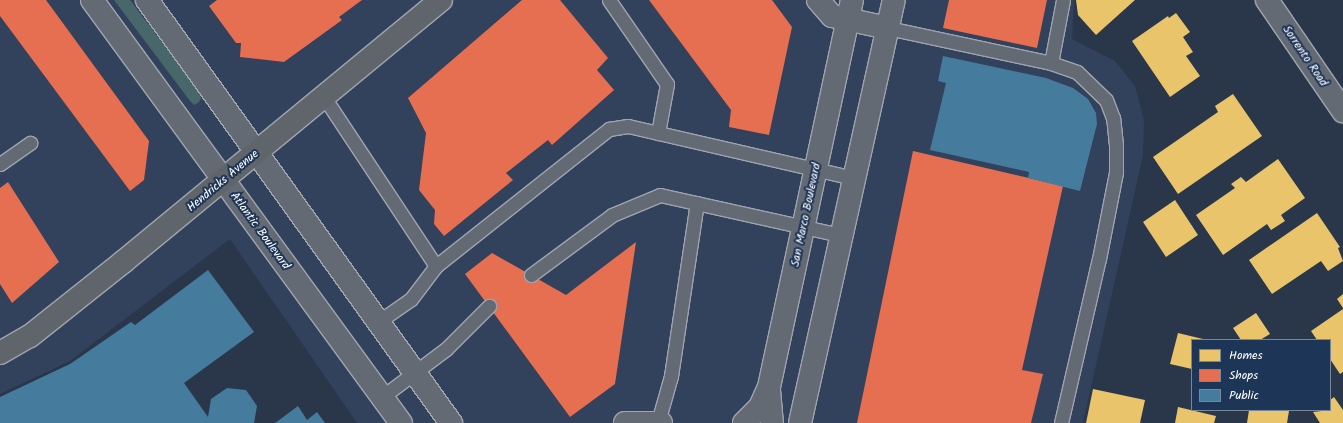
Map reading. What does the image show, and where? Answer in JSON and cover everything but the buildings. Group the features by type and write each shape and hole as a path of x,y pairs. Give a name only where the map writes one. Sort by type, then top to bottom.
{"main road":[{"name":"Atlantic Boulevard","path":"92,0 401,423"},
{"path":"147,0 258,152 451,423"},
{"name":"Hendricks Avenue","path":"0,354 30,336 258,152 441,0"},
{"path":"818,0 832,16 849,10 888,28"},
{"path":"800,423 894,0"},
{"name":"Sorrento Road","path":"1267,0 1343,111"},
{"name":"San Marco Boulevard","path":"744,423 760,407 769,387 849,10"},
{"path":"769,387 769,404 772,423"},
{"path":"625,423 660,423"}],"lane":[{"path":"609,0 667,84 658,133"},
{"path":"1051,63 1063,0"},
{"path":"888,28 1051,63 1077,72 1106,100 1113,118 1116,145 1116,172 1099,259 1061,423"},
{"path":"324,97 436,266"},
{"path":"378,322 411,300 436,266 609,129 628,126 816,168 854,178"},
{"path":"0,164 30,143"},
{"path":"531,275 612,215 660,195 841,235"},
{"path":"660,423 671,376 697,203"},
{"path":"382,397 446,349 489,306"}],"shaded area":[{"path":"0,0 1074,0 1072,39 1115,61 1135,86 1144,120 1143,155 1083,423 357,423 230,239 70,361 0,394"}],"green space":[{"path":"114,0 130,0 199,91 201,99 198,103 194,105 190,101"}]}
